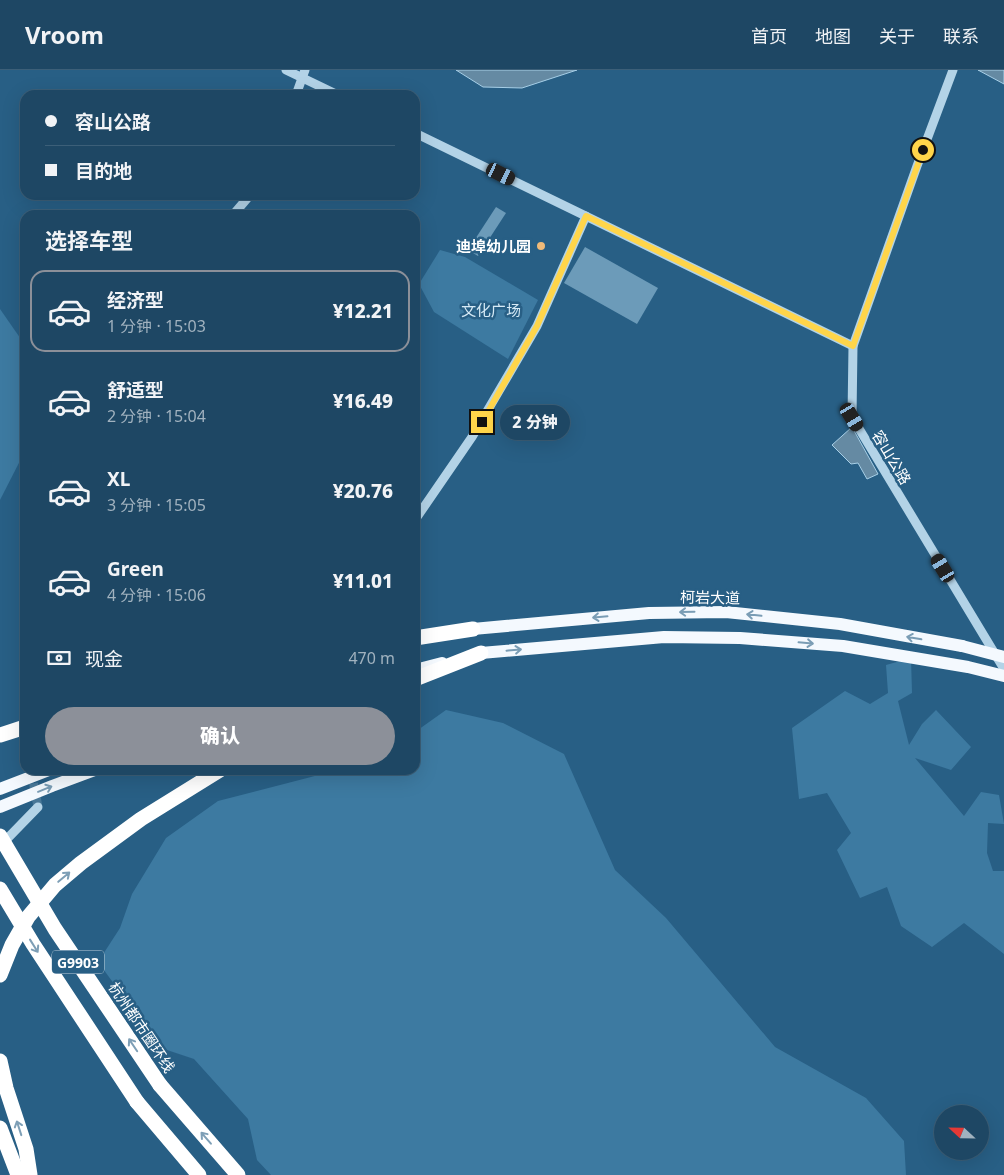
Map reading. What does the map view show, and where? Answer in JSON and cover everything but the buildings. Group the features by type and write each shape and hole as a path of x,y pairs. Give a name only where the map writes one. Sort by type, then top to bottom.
{"highway":[{"path":"420,637 473,629"},
{"path":"420,677 481,653"},
{"path":"0,735 20,729"},
{"path":"0,975 12,945 28,917 55,885 141,819 212,775"},
{"name":"杭州都市圈环线","path":"0,836 55,928 160,1085 238,1175"},
{"name":"G9903","path":"0,889 33,944 137,1102 199,1175"},
{"path":"0,1061 6,1088 26,1149 30,1175"},
{"path":"0,1128 18,1175"}],"main road":[{"name":"柯岩大道","path":"420,644 473,629 649,613 726,612 840,624 962,646 1004,657"},
{"path":"420,669 481,653 664,637 740,638 844,646 968,667 1004,676"},
{"path":"0,790 37,775"},
{"path":"0,807 82,775"}],"street":[{"path":"286,70 304,74 330,90"},
{"name":"容山公路","path":"952,70 853,346 852,417 1004,669"},
{"path":"298,90 304,74"},
{"path":"420,134 853,346"},
{"path":"237,210 246,200"},
{"path":"420,513 472,438 537,326 586,216"},
{"path":"0,846 38,806"}],"green space":[{"name":"文化广场","path":"440,250 465,257 538,300 508,359 434,312 420,282"},
{"path":"0,309 20,338 20,461 0,500"},
{"path":"911,658 912,693 898,701 909,745 922,724 936,710 971,747 951,770 915,758 964,816 981,792 999,795 1004,824 988,823 987,853 993,871 1004,871 1004,954 964,923 932,947 901,926 887,887 860,898 837,850 851,833 827,793 799,799 792,728 845,691 870,704 888,693 886,665"},
{"path":"446,710 503,723 564,754 615,870 666,918 775,1047 866,1098 904,1141 906,1175 271,1175 257,1160 248,1119 194,1059 161,1048 98,962 120,928 132,894 166,838 218,801 319,775 420,775 420,728"}],"shaded area":[{"path":"456,70 577,70 522,88 483,87"},
{"path":"978,70 1004,70 1004,84"},
{"path":"852,427 878,474 867,479 858,463 851,464 832,445"}],"tunnel":[{"path":"32,775 38,807"}],"place":[{"name":"迪埠幼儿园","path":"541,246"}],"route":[{"path":"482,422 537,326 586,216 853,346 923,150"}]}
